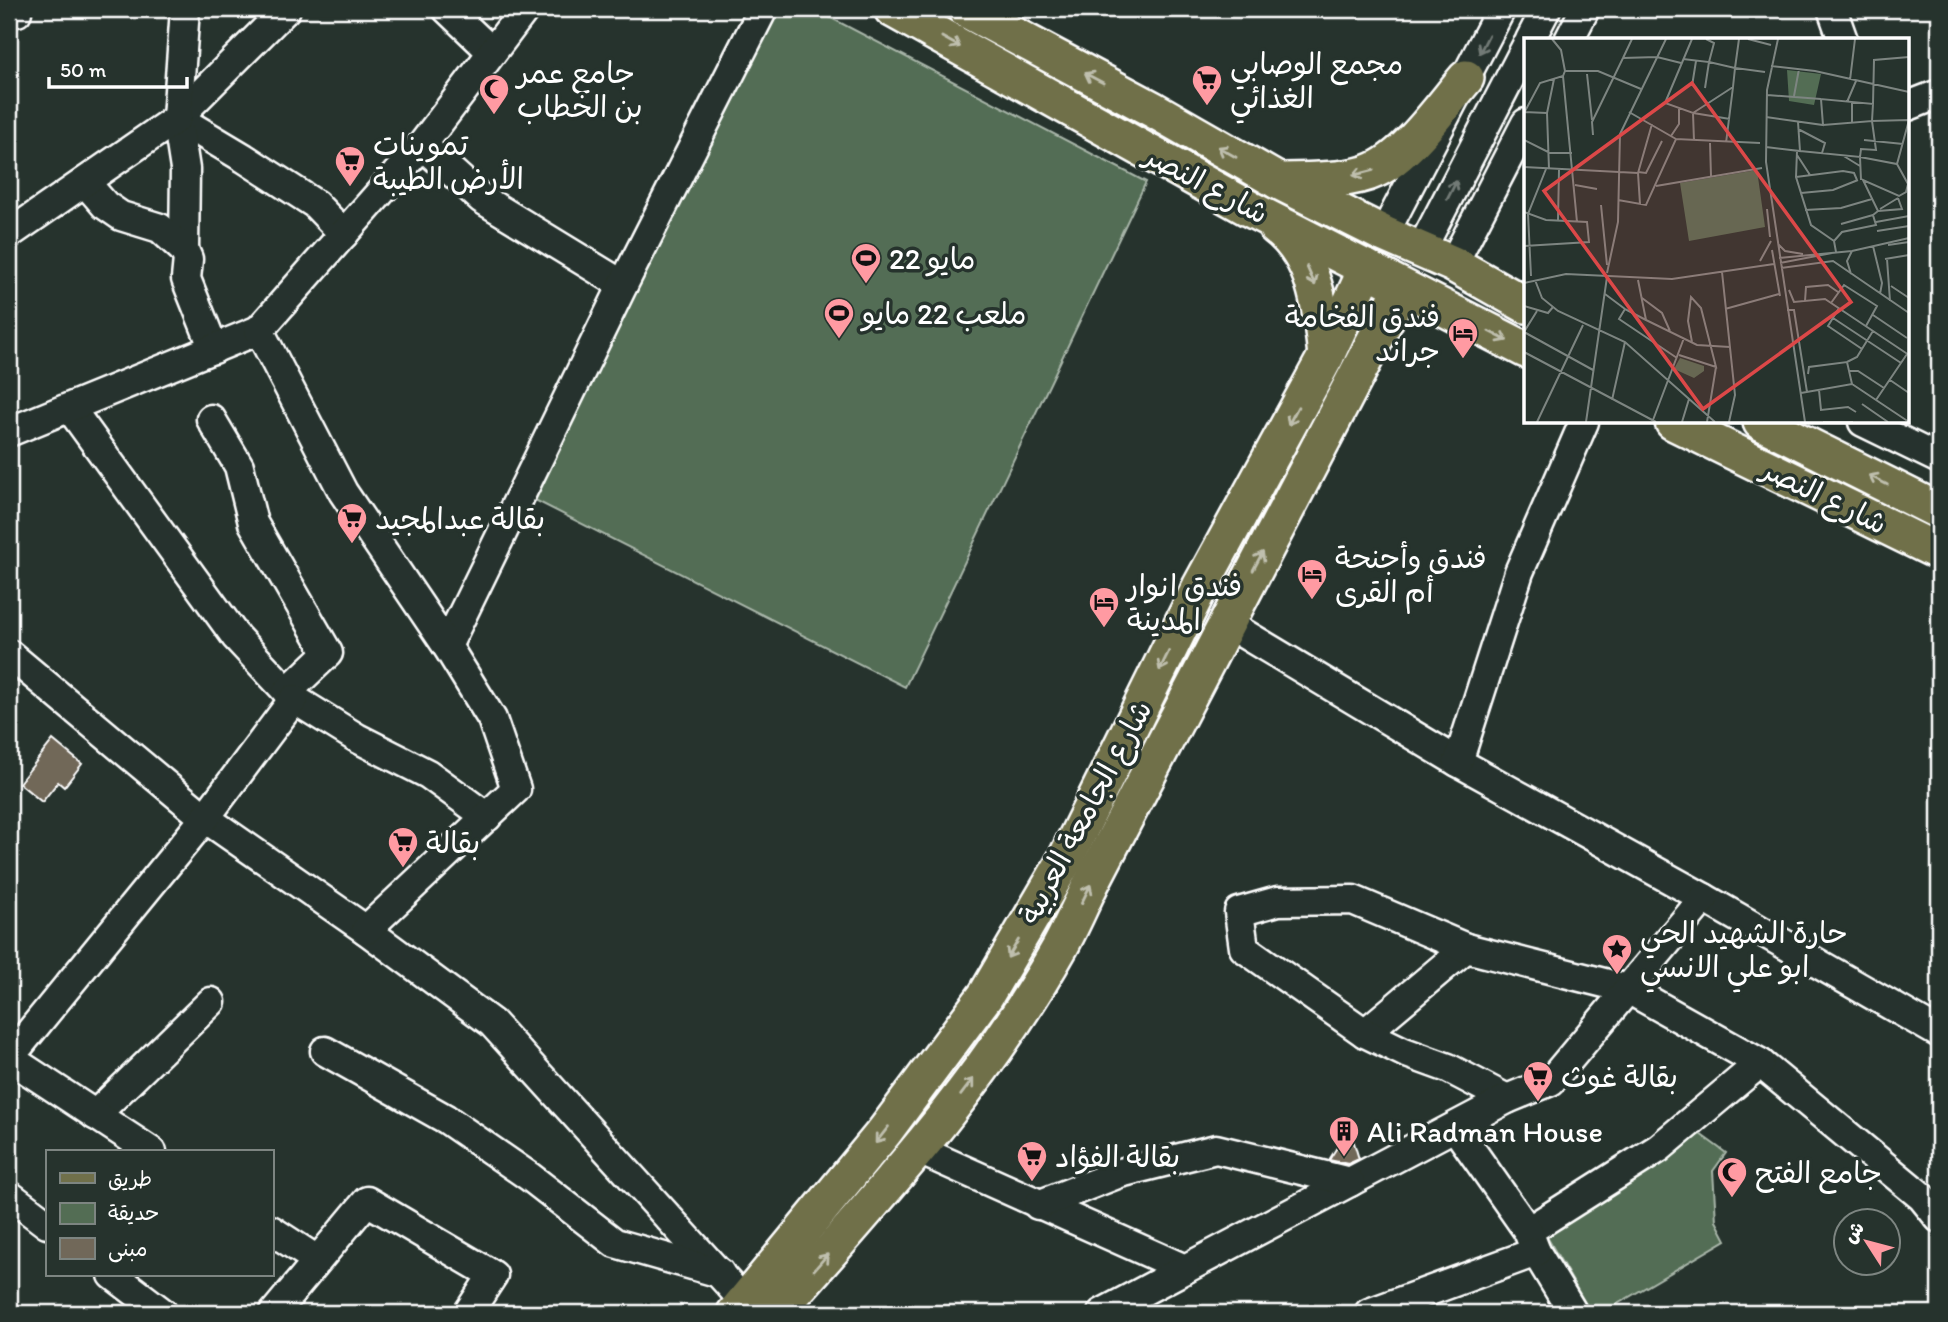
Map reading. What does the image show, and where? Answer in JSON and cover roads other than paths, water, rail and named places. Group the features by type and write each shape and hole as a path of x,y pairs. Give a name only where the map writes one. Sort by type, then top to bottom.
{"main road":[{"name":"شارع النصر","path":"892,9 1250,208 1524,349"},
{"name":"شارع النصر","path":"965,9 1176,122 1278,181 1384,234 1453,264 1524,304"},
{"path":"1278,181 1345,177 1374,170 1401,152 1466,78"},
{"path":"1114,133 1128,127 1132,121 1135,113 1133,99"},
{"path":"1159,159 1160,142 1169,127 1176,122"},
{"path":"1250,208 1285,234 1307,266 1316,288 1326,356"},
{"name":"شارع الجامعة العربية","path":"752,1309 986,995 1065,860 1200,587 1326,356 1367,268"},
{"name":"شارع الجامعة العربية","path":"752,1309 919,1150 1010,1027 1059,948 1356,374 1406,315 1414,294"},
{"name":"شارع النصر","path":"1683,424 1721,432 1766,467 1939,552"},
{"name":"شارع النصر","path":"1771,426 1939,512"},
{"path":"1766,467 1756,450 1771,426"}],"street":[{"path":"184,250 185,169 177,118 185,9"},
{"path":"9,234 177,118 286,9"},
{"path":"447,9 492,52"},
{"path":"9,432 260,330 422,145 524,9"},
{"path":"447,646 623,285 763,9"},
{"path":"1384,234 1501,9"},
{"path":"1531,38 1546,9"},
{"path":"1570,38 1585,9"},
{"path":"1421,250 1524,51"},
{"path":"1910,105 1939,96"},
{"path":"177,118 315,204 344,234"},
{"path":"1453,264 1524,127"},
{"path":"422,145 482,199 623,285"},
{"path":"85,182 105,205 130,220 160,228 184,250 188,259 186,279 214,349"},
{"path":"260,330 343,492 447,646 492,719 516,789 366,930"},
{"path":"70,408 236,637 291,696 358,738 428,774 487,817"},
{"path":"149,1150 9,1058 205,818 291,696 328,653 253,523 239,466 211,419"},
{"path":"1458,762 1519,572 1583,424"},
{"path":"1867,424 1939,459"},
{"path":"1226,623 1458,762 1939,1033"},
{"path":"9,653 205,818 366,930 492,1023 752,1309"},
{"path":"1102,1313 1507,1099 1551,1081 1703,898"},
{"path":"1507,1099 1448,1068 1404,1052 1365,1033 1244,948 1239,912 1278,901 1353,900 1466,948 1628,989 1760,1063 1922,1197 1939,1218"},
{"path":"1365,1033 1466,948"},
{"path":"94,1115 211,1002"},
{"path":"325,1051 446,1119 530,1177 615,1243 720,1273"},
{"path":"1369,1313 1532,1242 1659,1148 1760,1063"},
{"path":"1455,1127 1532,1242 1573,1313"},
{"path":"1038,1205 1120,1173 1216,1149 1350,1182"},
{"path":"919,1150 1185,1269"},
{"path":"9,1195 46,1223"},
{"path":"274,1313 367,1201 493,1275 468,1313"},
{"path":"273,1231 317,1260"},
{"path":"114,1276 163,1313"}],"place":[{"name":"مجمع الوصابي الغذائي","path":"1207,107"},
{"name":"جامع عمر بن الخطاب","path":"494,116"},
{"name":"تموينات الأرض الطيبة","path":"350,188"},
{"name":"22 مايو","path":"866,285"},
{"name":"ملعب 22 مايو","path":"839,340"},
{"name":"فندق الفخامة جراند","path":"1463,360"},
{"name":"بقالة عبدالمجيد","path":"352,545"},
{"name":"فندق وأجنحة أم القرى","path":"1312,601"},
{"name":"فندق انوار المدينة","path":"1104,629"},
{"name":"بقالة","path":"403,869"},
{"name":"حارة الشهيد الحي ابو علي الانسي","path":"1617,976"},
{"name":"بقالة غوث","path":"1538,1103"},
{"name":"Ali Radman House","path":"1344,1158"},
{"name":"بقالة الفؤاد","path":"1032,1183"},
{"name":"جامع الفتح","path":"1732,1199"}]}
